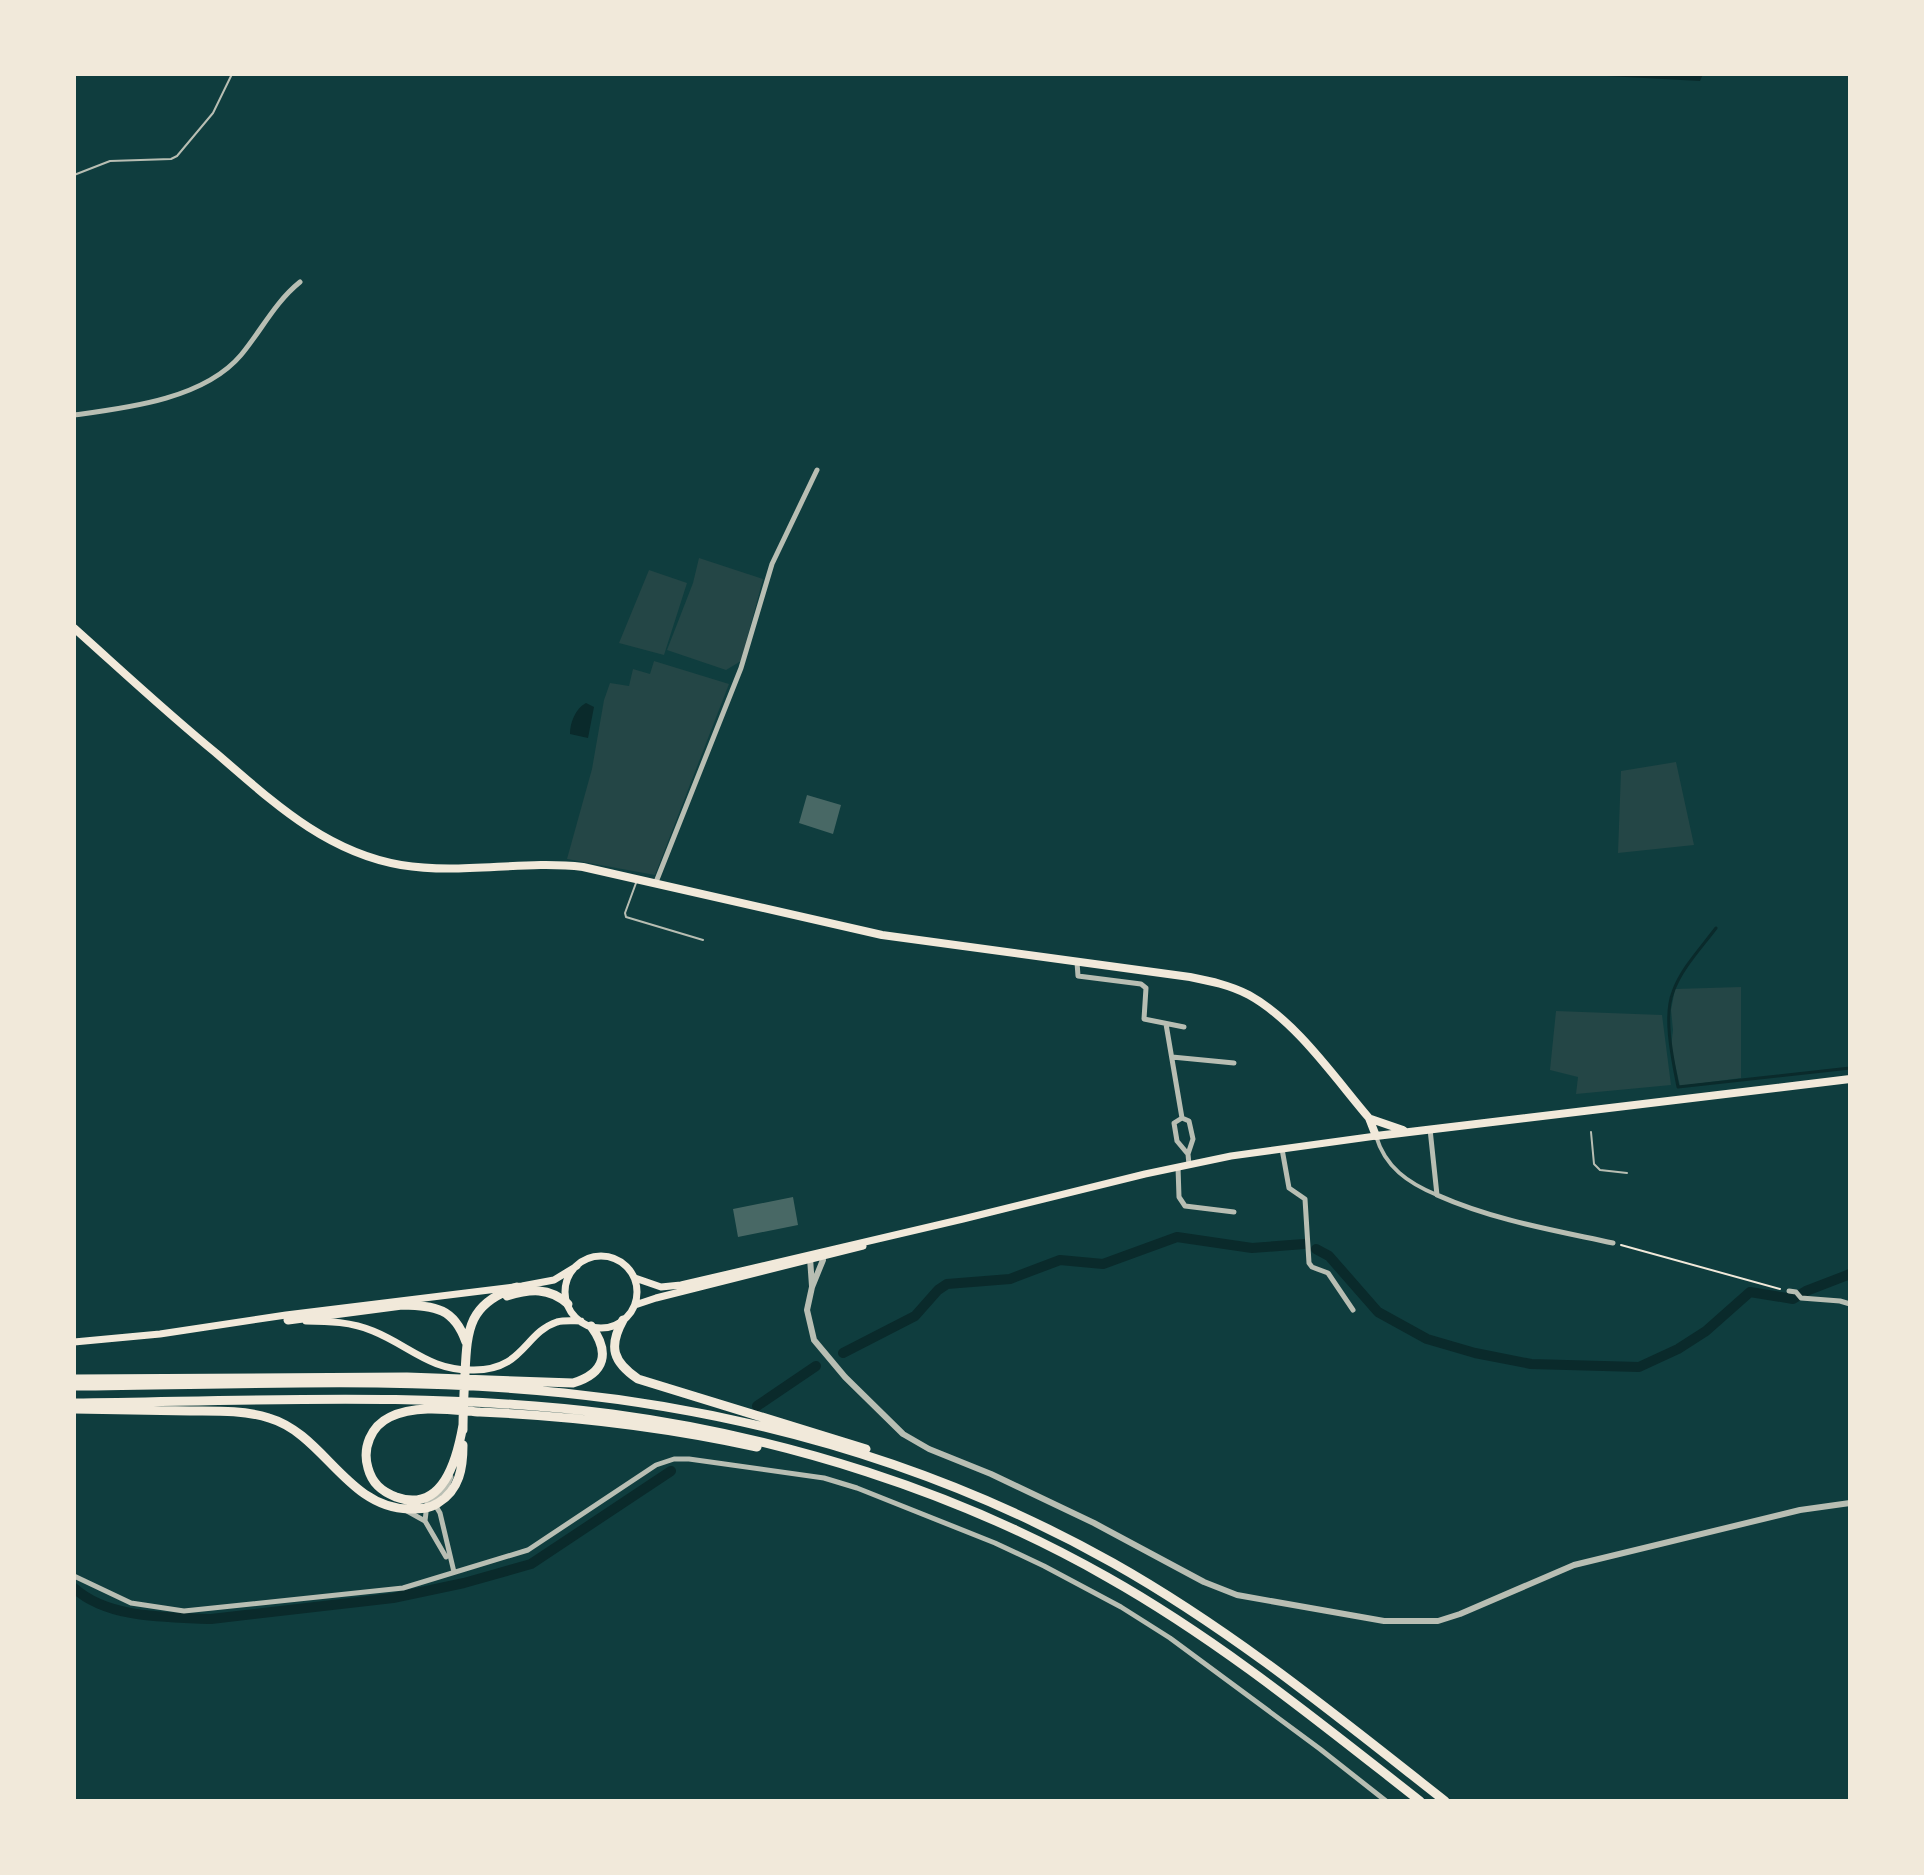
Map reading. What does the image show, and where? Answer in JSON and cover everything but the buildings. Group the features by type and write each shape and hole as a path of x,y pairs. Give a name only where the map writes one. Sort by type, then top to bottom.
{"highway":[{"path":"74,1409 219,1411 272,1419 299,1435 367,1496 404,1509 429,1503 450,1493 463,1466 466,1342 471,1321 482,1306 504,1291 517,1287"},
{"path":"466,1342 487,1309 507,1296 542,1290 551,1292 568,1304"},
{"path":"288,1320 402,1305 421,1306 449,1314 458,1321 466,1342"},
{"path":"623,1320 615,1335 615,1353 624,1369 638,1379 855,1445 1052,1530 1180,1603 1262,1658 1445,1801"},
{"path":"74,1379 407,1377 573,1383 593,1375 602,1358 600,1339 586,1324"},
{"path":"74,1386 379,1384 563,1393 657,1405 757,1424 913,1470"},
{"path":"74,1403 313,1401 472,1403 540,1408 684,1425 834,1462 951,1504 1045,1544 1107,1577 1247,1668 1420,1801"},
{"path":"429,1503 401,1499 373,1482 366,1460 368,1441 378,1426 392,1415 444,1410 574,1418 669,1431 834,1462"},
{"path":"429,1503 452,1468 463,1423"}],"main road":[{"path":"74,628 270,799 341,847 402,865 439,869 557,864 656,882 882,935 1190,977 1224,985 1247,994 1280,1016 1369,1118 1376,1136"},
{"path":"635,1305 840,1247 1178,1167 1282,1148 1430,1128 1850,1079"},
{"path":"1369,1118 1408,1131"},
{"path":"74,1342 517,1287 554,1280 586,1259 609,1257 620,1261 635,1278 661,1287 681,1285 820,1256 946,1223"},
{"path":"577,1266 567,1283 568,1304 586,1324"},
{"path":"220,1325 288,1320 366,1328 438,1366 473,1370 495,1367 513,1359 551,1325 565,1321 602,1328 623,1320 635,1305 635,1278"}],"street":[{"path":"74,415 145,405 219,374 239,358 283,299 300,282"},
{"path":"656,882 741,668 772,564 817,470"},
{"path":"1077,962 1078,976 1141,984 1146,988 1144,1019 1184,1027"},
{"path":"1166,1024 1182,1118"},
{"path":"1172,1057 1234,1063"},
{"path":"1182,1118 1174,1123 1177,1141 1188,1154"},
{"path":"1182,1118 1189,1121 1193,1139 1188,1154 1189,1165"},
{"path":"1430,1128 1437,1195"},
{"path":"1376,1136 1385,1160 1422,1189 1495,1217 1613,1243"},
{"path":"1282,1148 1289,1188 1305,1199 1309,1263 1328,1273 1353,1310"},
{"path":"1178,1167 1179,1197 1185,1206 1234,1212"},
{"path":"840,1247 820,1256 807,1310 814,1340 845,1377 903,1434 929,1449 991,1474 1081,1517 1204,1582 1237,1595 1384,1621 1438,1621 1574,1565 1800,1510 1850,1503"},
{"path":"808,1258 812,1287"},
{"path":"1795,1293 1850,1304"},
{"path":"74,1576 131,1603 184,1611 403,1588 528,1550 656,1465 674,1459 824,1478 893,1501 995,1543 1121,1607 1211,1667 1386,1801"},
{"path":"425,1521 429,1503"},
{"path":"429,1503 454,1572"},
{"path":"404,1509 425,1521 454,1572"}],"lane":[{"path":"74,175 103,162 171,159 177,156 213,113 232,74"},
{"path":"637,878 626,917 703,940"},
{"path":"1591,1132 1594,1164 1600,1170 1627,1173"}],"path":[{"path":"1613,1243 1795,1293"}],"shaded area":[{"path":"1570,74 1703,74 1700,81"},
{"path":"699,558 763,579 741,661 726,670 667,650 693,583"},
{"path":"649,570 687,583 664,655 619,643"},
{"path":"654,661 729,684 655,875 567,859 592,769 610,683 629,686 633,669 650,674"},
{"path":"586,703 594,707 588,738 570,734 574,717"},
{"path":"1676,762 1694,845 1618,853 1621,771"},
{"path":"1741,987 1741,1078 1680,1086 1671,1047 1671,1010 1675,989"},
{"path":"1556,1011 1662,1015 1671,1085 1576,1094 1578,1077 1550,1070"}],"waterway":[{"path":"1716,928 1681,975 1670,1002 1670,1039 1678,1087 1850,1068"},
{"path":"843,1353 915,1316 947,1284 1010,1279 1060,1260 1103,1264 1177,1237 1252,1248 1304,1244"},
{"path":"1316,1249 1329,1256 1378,1312 1427,1339 1531,1364 1639,1367 1678,1349 1706,1331 1750,1292 1793,1299 1850,1274"},
{"path":"757,1406 816,1366"},
{"path":"74,1588 104,1606 121,1611 211,1619 393,1598 464,1583 531,1564 671,1471"}]}
